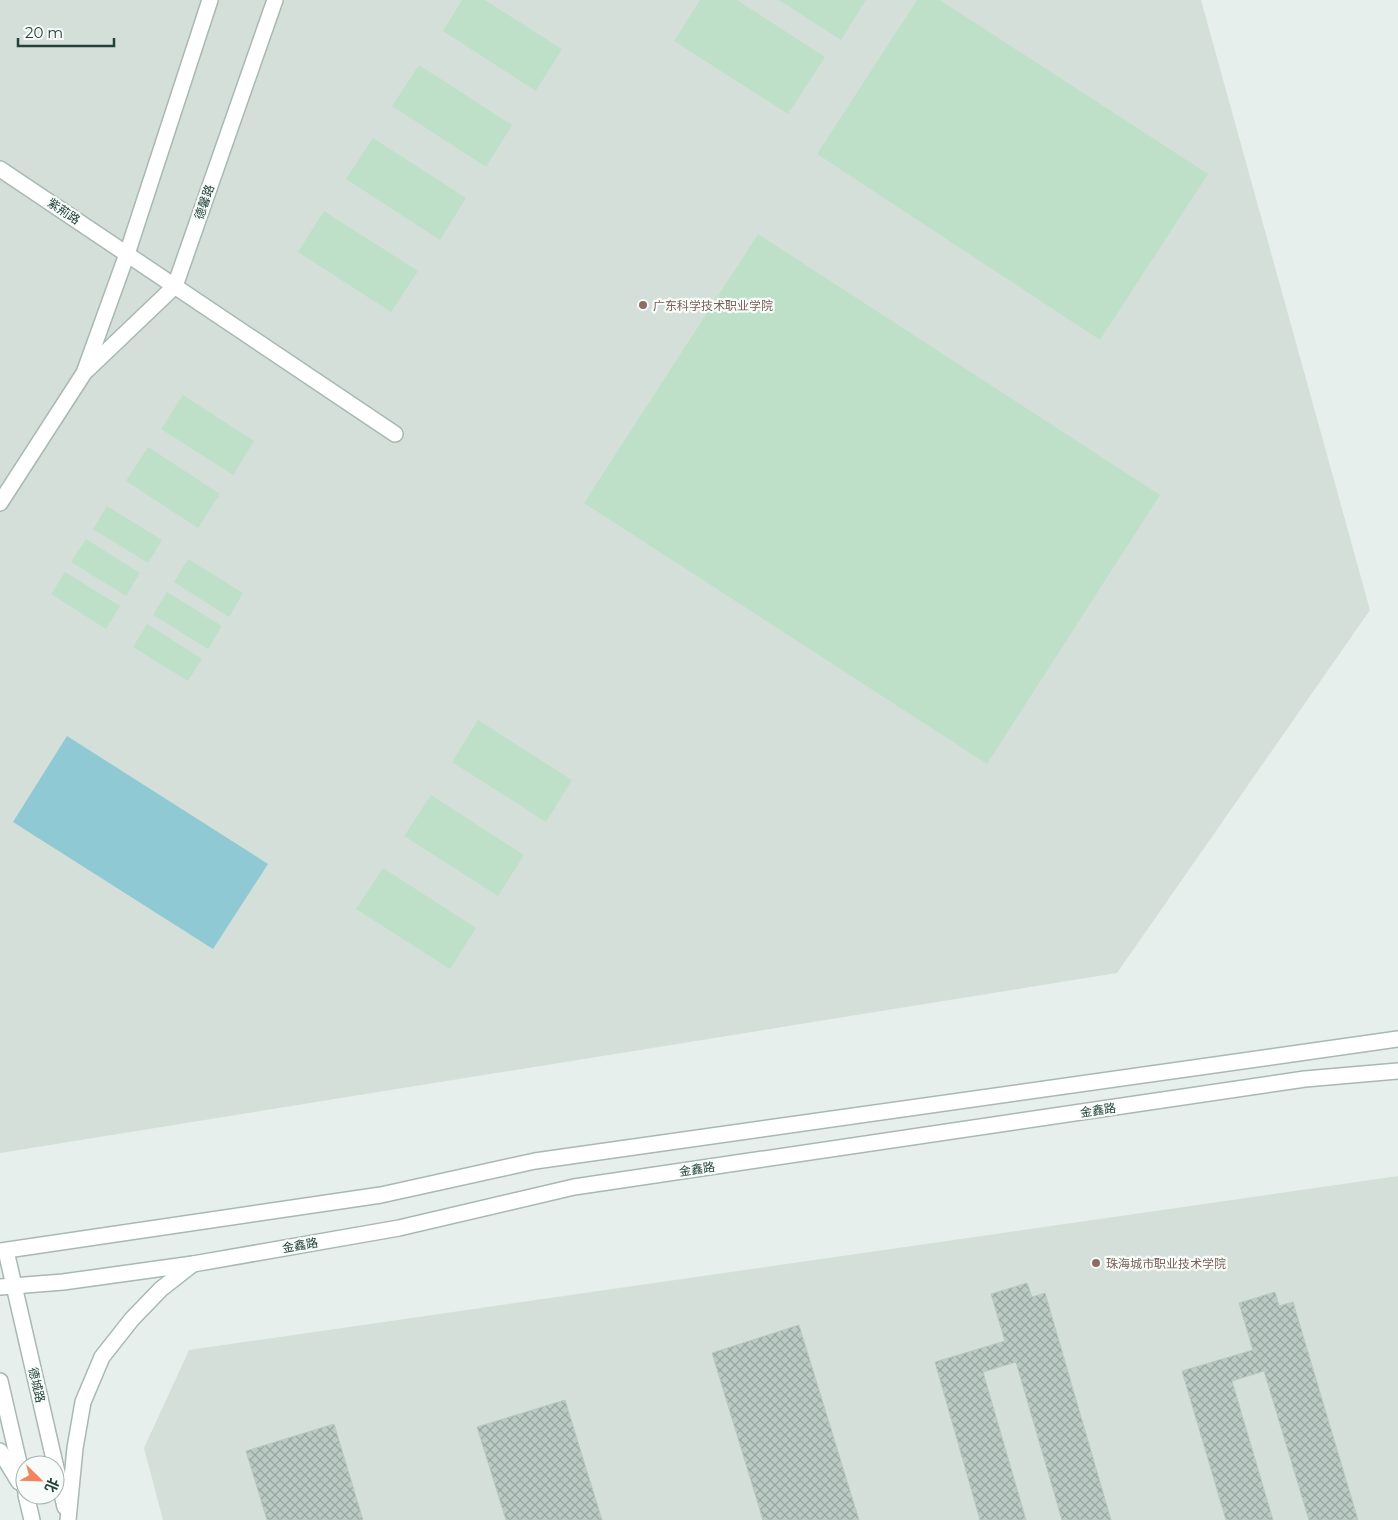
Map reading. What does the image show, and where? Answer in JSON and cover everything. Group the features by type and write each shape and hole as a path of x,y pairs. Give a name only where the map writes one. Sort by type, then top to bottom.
{"street":[{"name":"德馨路","path":"0,503 84,373 127,254 210,0"},
{"name":"德馨路","path":"84,373 175,286 275,0"},
{"name":"紫荊路","path":"0,169 395,434"},
{"path":"3,1251 381,1195 535,1161 1398,1040"},
{"name":"金鑫路","path":"7,1286 63,1282 193,1264 399,1228 574,1187 1306,1079 1398,1071"},
{"name":"德城路","path":"3,1251 7,1286 68,1520"},
{"path":"68,1520 75,1448 83,1402 102,1356 161,1289 193,1264"},
{"path":"0,1381 17,1455"},
{"path":"0,1451 15,1476"},
{"path":"28,1505 32,1520"}],"shaded area":[{"name":"广东科学技术职业学院","path":"0,0 1201,0 1370,610 1117,973 0,1153"},
{"name":"珠海城市职业技术学院","path":"1398,1176 1398,1520 163,1520 144,1448 189,1350"}],"green space":[{"path":"462,0 485,0 562,49 536,91 443,31"},
{"path":"700,0 737,0 825,57 788,114 674,41"},
{"path":"779,0 866,0 841,40"},
{"path":"917,0 940,0 1208,174 1100,340 817,154"},
{"path":"419,65 512,125 486,167 392,106"},
{"path":"373,138 466,198 440,240 346,179"},
{"path":"324,211 418,271 391,312 298,252"},
{"path":"758,234 1160,495 987,764 584,503"},
{"path":"183,395 254,441 233,475 161,429"},
{"path":"148,447 220,494 198,528 126,481"},
{"path":"107,506 162,540 148,563 93,529"},
{"path":"86,539 140,573 126,596 71,562"},
{"path":"188,559 243,593 229,617 174,582"},
{"path":"65,572 120,606 106,629 51,594"},
{"path":"167,592 222,626 208,649 153,615"},
{"path":"147,624 202,659 188,681 133,647"},
{"path":"478,720 572,780 546,822 452,762"},
{"path":"431,795 524,855 498,896 404,836"},
{"path":"383,868 476,928 450,969 356,909"}],"water":[{"path":"67,736 268,864 213,949 13,822"}],"building":[{"path":"1027,1283 1032,1297 1045,1293 1111,1520 1062,1520 1016,1362 983,1372 1026,1520 980,1520 935,1362 1005,1341 991,1294"},
{"path":"1275,1292 1279,1306 1293,1302 1358,1520 1309,1520 1264,1371 1232,1381 1273,1520 1226,1520 1182,1371 1253,1350 1239,1303"},
{"path":"799,1325 859,1520 763,1520 712,1353"},
{"path":"565,1400 602,1520 506,1520 477,1427"},
{"path":"334,1424 363,1520 267,1520 246,1451"}],"place":[{"name":"广东科学技术职业学院","path":"643,305"},
{"name":"珠海城市职业技术学院","path":"1096,1263"}]}
